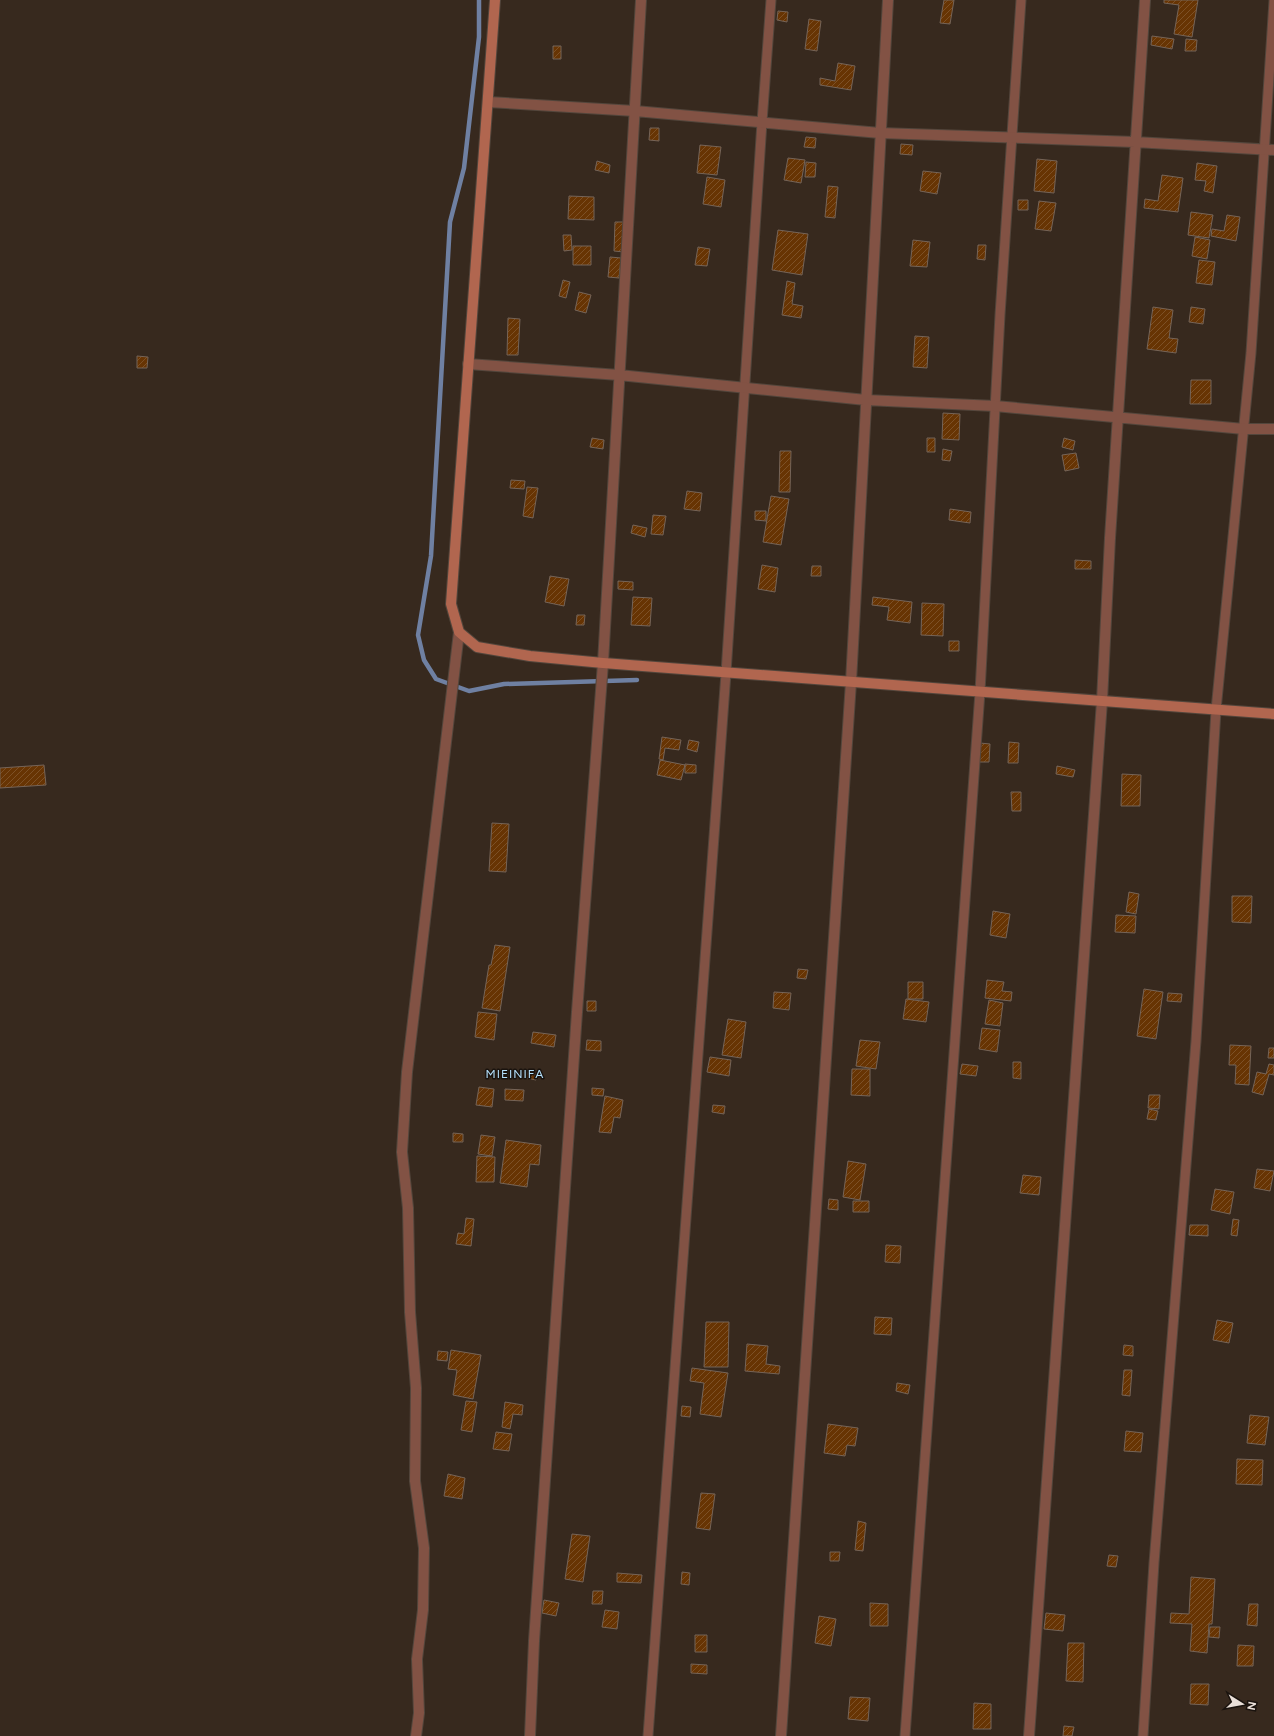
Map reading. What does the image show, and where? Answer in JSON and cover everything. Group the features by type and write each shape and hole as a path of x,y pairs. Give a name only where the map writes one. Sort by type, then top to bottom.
{"street":[{"path":"416,1736 419,1713 417,1658 423,1610 424,1548 415,1481 416,1388 410,1312 408,1208 402,1152 410,1050 459,632 451,604 495,0"},
{"path":"530,1736 535,1625 576,1020 603,663 642,0"},
{"path":"781,1736 851,682 888,0"},
{"path":"1028,1736 1102,701 1118,418 1145,0"},
{"path":"488,102 635,111 880,133 1135,142 1269,150"},
{"path":"468,364 619,375 866,400 995,406 1244,429 1274,429"},
{"path":"459,632 477,647 530,656 726,673 1274,714"}],"lane":[{"path":"648,1736 726,673 771,0"},
{"path":"905,1736 980,692 995,406 1021,0"},
{"path":"1143,1736 1155,1555 1196,1041 1216,710 1244,429 1269,150 1274,1"}],"building":[{"path":"944,0 954,0 950,24 940,23"},
{"path":"1164,0 1198,0 1192,37 1174,34 1179,5 1164,3"},
{"path":"778,11 788,12 787,22 777,20"},
{"path":"809,19 821,21 817,51 805,49"},
{"path":"1152,36 1174,39 1172,49 1151,45"},
{"path":"1186,39 1197,40 1196,51 1185,51"},
{"path":"553,46 561,46 561,59 553,59"},
{"path":"838,63 855,66 851,90 820,85 820,78 835,81"},
{"path":"650,128 659,128 659,141 649,140"},
{"path":"806,137 816,138 815,148 804,147"},
{"path":"901,144 913,145 912,155 900,154"},
{"path":"700,145 721,147 717,175 697,173"},
{"path":"788,158 805,160 801,183 784,180"},
{"path":"1037,159 1057,161 1054,193 1034,191"},
{"path":"597,161 610,165 609,173 595,170"},
{"path":"806,162 816,163 815,177 805,177"},
{"path":"1197,163 1217,166 1213,193 1204,191 1206,181 1195,180"},
{"path":"923,171 941,173 937,194 920,191"},
{"path":"1162,175 1183,178 1178,212 1144,208 1145,199 1158,201"},
{"path":"707,177 725,180 721,207 703,204"},
{"path":"828,186 838,187 835,218 825,217"},
{"path":"569,196 594,197 594,220 568,219"},
{"path":"1018,200 1028,200 1028,210 1018,210"},
{"path":"1039,201 1056,203 1051,231 1035,229"},
{"path":"1191,212 1213,215 1209,238 1188,235"},
{"path":"1227,215 1240,217 1236,241 1211,236 1212,229 1224,231"},
{"path":"615,222 626,222 624,252 614,251"},
{"path":"778,230 808,234 802,275 772,270"},
{"path":"563,235 571,235 572,250 564,251"},
{"path":"1195,237 1210,240 1207,259 1192,256"},
{"path":"913,240 930,242 927,267 910,266"},
{"path":"978,245 986,245 985,260 977,259"},
{"path":"573,246 591,246 591,265 573,265"},
{"path":"698,247 710,249 707,266 695,265"},
{"path":"610,257 621,258 619,278 608,277"},
{"path":"1199,260 1215,262 1212,285 1196,283"},
{"path":"563,280 570,282 566,298 559,296"},
{"path":"787,281 795,283 792,304 803,306 801,318 782,315"},
{"path":"579,292 591,295 586,313 575,310"},
{"path":"1153,307 1173,310 1169,338 1178,339 1176,353 1147,349"},
{"path":"1191,307 1205,309 1203,324 1189,322"},
{"path":"508,318 520,319 518,355 507,355"},
{"path":"915,336 929,337 927,368 913,367"},
{"path":"137,356 148,357 147,368 137,368"},
{"path":"1191,380 1211,380 1211,404 1190,404"},
{"path":"943,413 960,414 959,440 942,439"},
{"path":"592,438 604,440 603,449 590,447"},
{"path":"927,438 935,438 935,452 927,452"},
{"path":"1064,438 1075,441 1073,450 1062,447"},
{"path":"943,449 952,451 950,461 942,460"},
{"path":"780,451 791,451 790,492 779,492"},
{"path":"1076,453 1079,468 1065,471 1062,455"},
{"path":"511,480 525,481 524,489 510,488"},
{"path":"527,487 538,488 533,518 523,516"},
{"path":"687,491 702,493 700,511 684,509"},
{"path":"771,496 789,499 781,545 763,542"},
{"path":"950,509 971,512 970,523 949,520"},
{"path":"755,511 766,511 766,521 755,520"},
{"path":"653,515 666,516 663,535 651,534"},
{"path":"633,525 647,528 645,537 631,533"},
{"path":"1075,560 1091,561 1091,569 1075,569"},
{"path":"762,565 778,568 775,592 758,589"},
{"path":"812,566 821,566 821,576 811,576"},
{"path":"550,576 569,579 564,606 545,602"},
{"path":"618,581 633,582 633,590 618,589"},
{"path":"633,597 652,598 650,626 631,625"},
{"path":"873,597 912,602 910,623 887,620 889,607 872,605"},
{"path":"922,603 944,604 943,636 921,635"},
{"path":"577,615 585,615 584,625 576,625"},
{"path":"949,641 959,641 959,651 949,651"},
{"path":"662,737 681,740 679,750 665,748 663,760 659,759"},
{"path":"689,740 699,742 697,752 687,749"},
{"path":"1009,742 1019,743 1018,763 1008,763"},
{"path":"980,743 990,744 989,762 979,762"},
{"path":"660,760 685,765 681,780 657,775"},
{"path":"685,764 696,765 696,773 685,773"},
{"path":"44,765 46,785 0,788 0,768"},
{"path":"1057,766 1075,770 1073,777 1056,774"},
{"path":"1122,774 1141,775 1140,806 1121,806"},
{"path":"1011,792 1021,792 1021,811 1012,811"},
{"path":"492,823 509,824 506,872 489,871"},
{"path":"1129,892 1139,894 1136,914 1126,912"},
{"path":"1232,896 1252,896 1251,923 1232,922"},
{"path":"993,911 1010,914 1006,938 990,935"},
{"path":"1116,915 1136,916 1135,933 1115,932"},
{"path":"495,945 510,947 500,1011 482,1008 489,965 491,965"},
{"path":"798,969 808,970 806,979 797,978"},
{"path":"987,980 1004,982 1002,991 1012,992 1011,1001 985,998"},
{"path":"908,982 923,982 923,999 908,999"},
{"path":"1144,989 1163,992 1156,1039 1137,1036"},
{"path":"774,992 791,993 789,1010 773,1008"},
{"path":"1168,993 1182,994 1181,1002 1167,1001"},
{"path":"906,999 929,1002 926,1022 903,1019"},
{"path":"989,1000 1003,1003 1000,1026 985,1024"},
{"path":"587,1001 596,1001 596,1011 587,1011"},
{"path":"478,1012 497,1014 494,1040 475,1037"},
{"path":"728,1019 746,1022 741,1058 722,1055"},
{"path":"982,1028 1000,1030 997,1052 979,1049"},
{"path":"533,1032 556,1035 554,1047 531,1043"},
{"path":"587,1040 601,1041 601,1051 586,1050"},
{"path":"860,1040 880,1042 876,1069 856,1066"},
{"path":"1230,1045 1251,1046 1249,1085 1235,1084 1236,1065 1229,1065"},
{"path":"1269,1048 1274,1048 1274,1058 1268,1058"},
{"path":"710,1057 731,1060 729,1076 707,1072"},
{"path":"1013,1062 1021,1062 1021,1079 1013,1078"},
{"path":"962,1064 978,1066 976,1076 960,1074"},
{"path":"1269,1064 1274,1065 1274,1075 1269,1074 1263,1095 1252,1092 1257,1072 1266,1074"},
{"path":"852,1069 870,1069 870,1096 851,1095"},
{"path":"523,1072 537,1075 536,1080 522,1077"},
{"path":"479,1087 494,1089 492,1107 476,1105"},
{"path":"592,1088 604,1089 603,1096 592,1095"},
{"path":"505,1089 524,1090 523,1101 505,1100"},
{"path":"1149,1095 1160,1095 1159,1109 1148,1108"},
{"path":"605,1096 623,1100 620,1118 614,1117 611,1133 599,1132"},
{"path":"713,1105 725,1106 724,1114 712,1112"},
{"path":"1149,1109 1158,1111 1156,1120 1147,1119"},
{"path":"453,1133 463,1134 463,1142 453,1142"},
{"path":"481,1135 495,1137 492,1156 478,1154"},
{"path":"506,1140 541,1145 539,1165 530,1164 527,1187 500,1183"},
{"path":"477,1156 495,1157 494,1182 476,1182"},
{"path":"848,1161 866,1164 860,1200 843,1197"},
{"path":"1257,1169 1274,1171 1270,1191 1254,1188"},
{"path":"1023,1175 1041,1177 1039,1195 1020,1193"},
{"path":"1215,1189 1234,1192 1230,1214 1211,1210"},
{"path":"829,1199 838,1200 838,1210 828,1209"},
{"path":"853,1201 869,1201 869,1212 853,1212"},
{"path":"466,1218 474,1219 471,1246 456,1244 458,1233 464,1234"},
{"path":"1233,1219 1239,1220 1237,1236 1231,1235"},
{"path":"1190,1225 1208,1225 1208,1236 1189,1235"},
{"path":"886,1245 901,1246 900,1263 885,1262"},
{"path":"875,1317 892,1318 891,1335 874,1334"},
{"path":"1217,1320 1233,1323 1229,1343 1213,1340"},
{"path":"706,1322 729,1322 728,1367 704,1367"},
{"path":"747,1344 768,1346 766,1364 780,1366 779,1374 745,1371"},
{"path":"1124,1345 1133,1346 1133,1356 1123,1355"},
{"path":"451,1350 481,1355 473,1399 453,1395 457,1370 448,1369"},
{"path":"438,1351 448,1352 447,1361 437,1360"},
{"path":"692,1368 728,1373 721,1417 700,1414 704,1383 690,1381"},
{"path":"1124,1370 1132,1370 1130,1396 1122,1395"},
{"path":"897,1383 910,1385 908,1394 896,1391"},
{"path":"466,1401 477,1402 472,1432 461,1430"},
{"path":"505,1402 523,1405 522,1415 513,1414 510,1429 502,1427"},
{"path":"682,1406 691,1407 690,1417 681,1416"},
{"path":"1250,1415 1269,1417 1265,1445 1247,1443"},
{"path":"828,1424 858,1428 855,1446 847,1445 845,1456 824,1453"},
{"path":"1126,1431 1143,1433 1141,1452 1124,1451"},
{"path":"496,1432 512,1434 509,1451 493,1449"},
{"path":"1237,1459 1263,1460 1262,1485 1236,1484"},
{"path":"448,1474 465,1478 462,1499 444,1496"},
{"path":"701,1493 715,1494 710,1530 696,1528"},
{"path":"858,1521 866,1523 863,1551 855,1550"},
{"path":"572,1534 590,1536 583,1582 565,1579"},
{"path":"830,1552 840,1552 839,1561 830,1561"},
{"path":"1109,1555 1118,1556 1116,1567 1107,1566"},
{"path":"682,1572 690,1573 689,1585 681,1584"},
{"path":"617,1573 642,1575 641,1583 617,1582"},
{"path":"1191,1577 1215,1579 1212,1624 1209,1624 1207,1653 1190,1651 1192,1624 1170,1623 1171,1613 1189,1614"},
{"path":"593,1591 603,1591 602,1604 592,1604"},
{"path":"544,1600 559,1603 556,1616 542,1613"},
{"path":"870,1603 888,1604 888,1626 870,1626"},
{"path":"1249,1604 1258,1604 1257,1626 1247,1625"},
{"path":"605,1610 619,1612 617,1629 602,1627"},
{"path":"1046,1613 1065,1615 1063,1631 1044,1629"},
{"path":"819,1616 836,1619 831,1646 815,1643"},
{"path":"1210,1627 1220,1627 1219,1638 1209,1637"},
{"path":"695,1635 707,1635 707,1652 695,1652"},
{"path":"1068,1643 1084,1643 1083,1682 1066,1681"},
{"path":"1238,1645 1254,1646 1253,1666 1237,1666"},
{"path":"691,1664 707,1665 707,1674 691,1673"},
{"path":"1191,1684 1209,1684 1208,1705 1190,1704"},
{"path":"850,1697 870,1698 868,1721 848,1719"},
{"path":"974,1703 991,1704 991,1729 973,1729"},
{"path":"1064,1726 1074,1727 1072,1736 1063,1736"}],"waterway":[{"path":"479,0 479,37 464,168 450,222 431,556 418,635 424,660 436,679 469,691 504,684 637,680"}],"district":[{"name":"MIEINIFA","path":"515,1074"}]}
